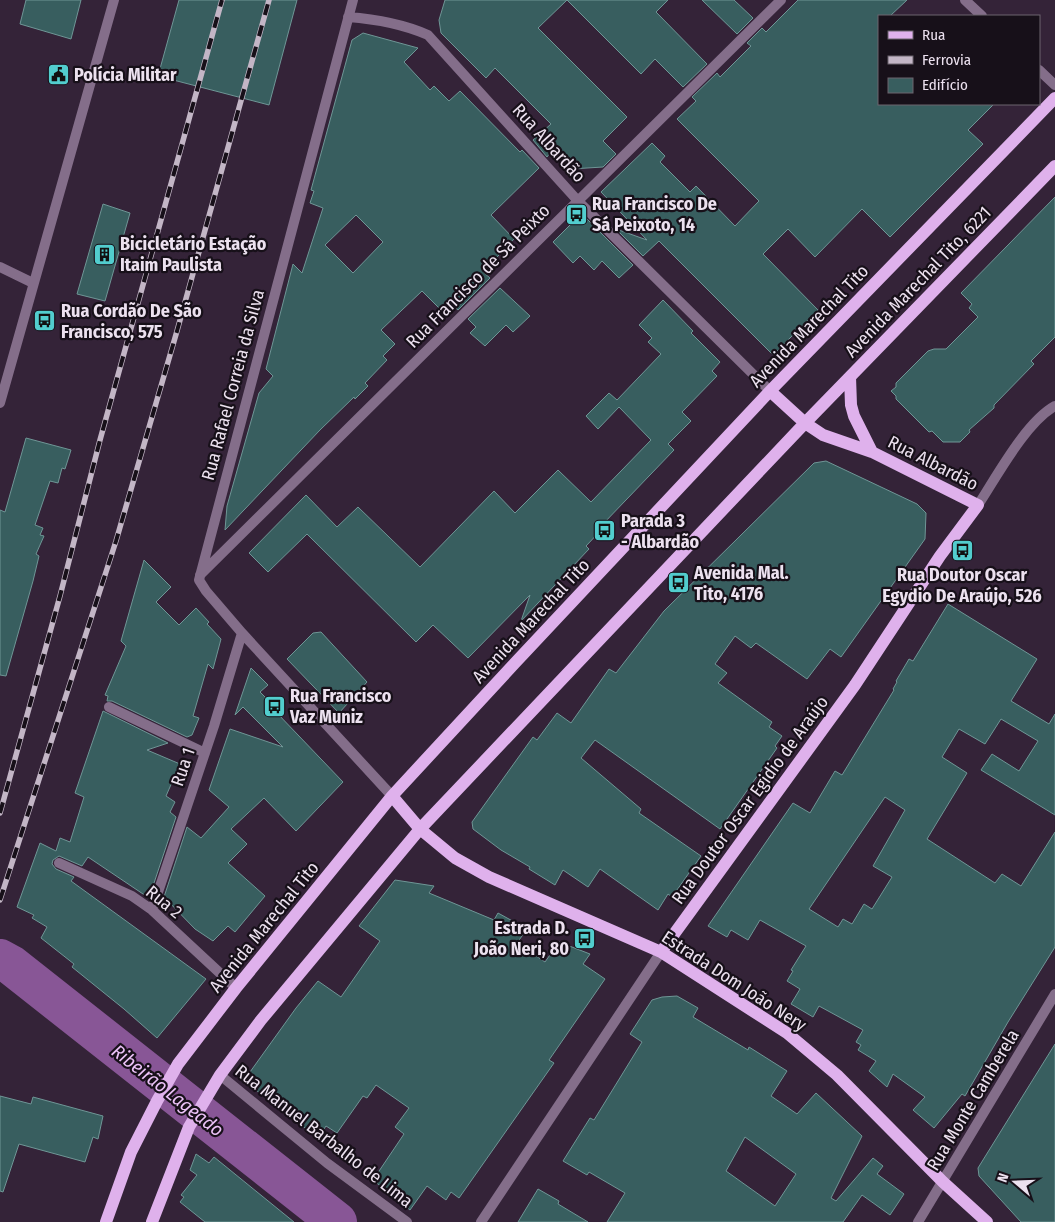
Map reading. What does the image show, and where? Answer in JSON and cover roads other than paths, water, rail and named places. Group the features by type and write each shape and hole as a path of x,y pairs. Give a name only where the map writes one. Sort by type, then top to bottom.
{"main road":[{"name":"Avenida Marechal Tito","path":"106,1222 131,1152 157,1100 178,1064 236,988 392,796 770,390 1055,98"},
{"name":"Avenida Marechal Tito, 6221","path":"805,423 1055,166"},
{"name":"Rua Albardão","path":"850,377 851,405 854,416 872,452"},
{"name":"Rua Albardão","path":"770,390 805,423 823,435 872,452 978,505"},
{"path":"152,1222 189,1127 220,1075 261,1020 420,829 805,423"},
{"name":"Rua Doutor Oscar Egidio de Araújo","path":"662,952 855,685 940,556 978,505"},
{"name":"Estrada Dom João Nery","path":"392,796 420,829 455,858 489,877 662,952 787,1033 837,1075 943,1182 987,1222"}],"street":[{"path":"0,403 114,0"},
{"name":"Rua Rafael Correia da Silva","path":"199,576 353,0"},
{"name":"Rua Francisco de Sá Peixto","path":"199,576 782,0"},
{"path":"965,0 981,15"},
{"name":"Rua Albardão","path":"348,17 379,20 428,35 578,201 770,390"},
{"path":"1040,71 1055,85"},
{"path":"0,267 33,283"},
{"name":"Rua Doutor Oscar Egidio de Araújo","path":"978,505 1031,426 1044,412 1055,406"},
{"path":"199,576 201,585 242,634 392,796"},
{"name":"Rua 1","path":"152,910 206,753 242,634"},
{"path":"109,707 206,753"},
{"name":"Rua 2","path":"58,863 132,896 152,910 236,988"},
{"name":"Rua Doutor Oscar Egidio de Araújo","path":"481,1222 662,952"},
{"name":"Rua Monte Camberela","path":"918,1222 1055,994"},
{"name":"Rua Manuel Barbalho de Lima","path":"220,1075 327,1163 407,1222"}],"waterway":[{"name":"Ribeirão Lageado","path":"0,959 11,965 337,1222"}],"railway":[{"path":"0,813 60,596 100,440 222,0"},
{"path":"0,900 116,541 177,331 269,0"}],"place":[{"name":"Polícia Militar","path":"58,75"},
{"name":"Rua Francisco De Sá Peixoto, 14","path":"576,214"},
{"name":"Bicicletário Estação Itaim Paulista","path":"104,254"},
{"name":"Rua Cordão De São Francisco, 575","path":"45,321"},
{"name":"Parada 3 - Albardão","path":"605,531"},
{"name":"Rua Doutor Oscar Egydio De Araújo, 526","path":"962,550"},
{"name":"Avenida Mal. Tito, 4176","path":"678,583"},
{"name":"Rua Francisco Vaz Muniz","path":"274,706"},
{"name":"Estrada D. João Neri, 80","path":"585,938"}]}
